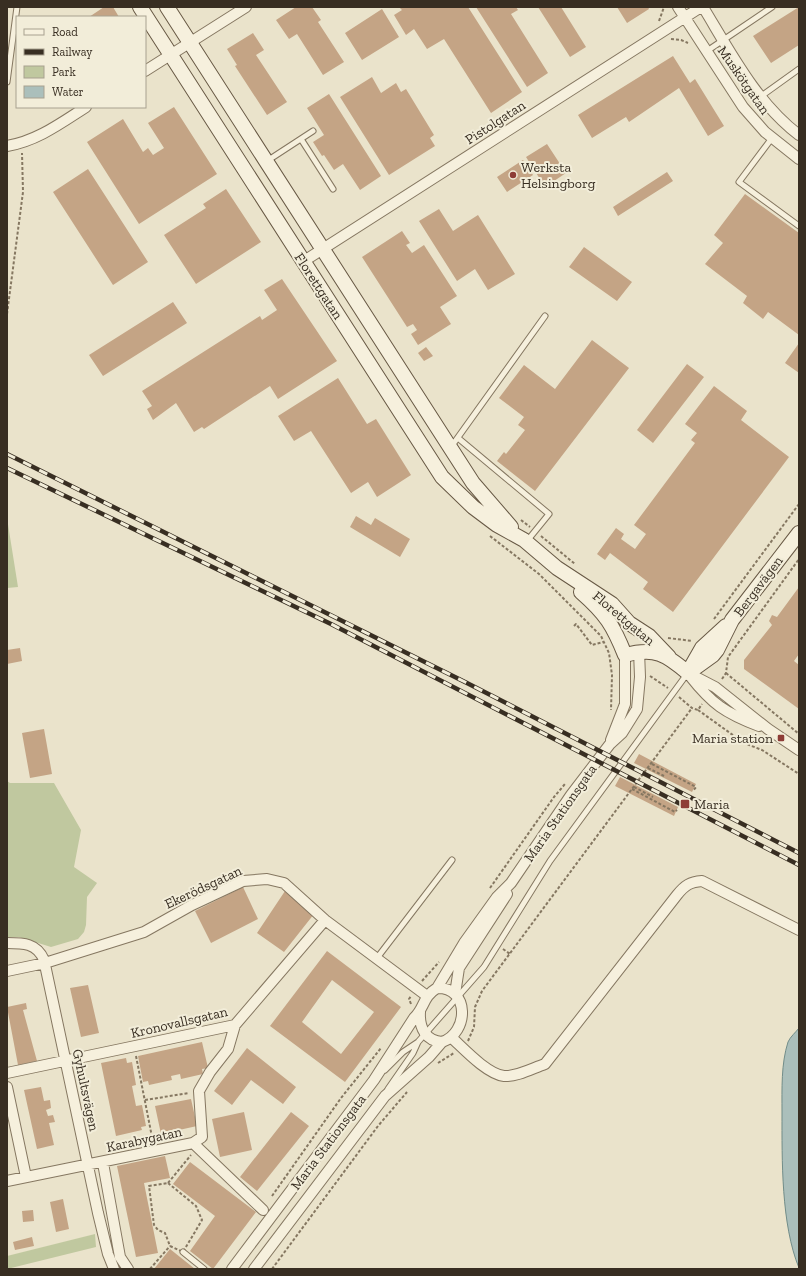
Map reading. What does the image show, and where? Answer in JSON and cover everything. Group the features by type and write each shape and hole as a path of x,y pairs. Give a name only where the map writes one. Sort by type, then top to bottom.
{"street":[{"name":"Florettgatan","path":"140,7 146,16"},
{"name":"Florettgatan","path":"167,7 322,249 454,443 485,498 525,541 557,568 579,591 598,607 615,629"},
{"path":"146,70 246,7"},
{"name":"Muskötgatan","path":"678,7 743,107 772,138 799,159"},
{"name":"Muskötgatan","path":"702,7 760,97 776,116 799,136"},
{"name":"Pistolgatan","path":"304,261 684,17 702,7"},
{"name":"Florettgatan","path":"146,16 442,477 473,507 497,525 525,541"},
{"path":"7,146 22,144 36,138 84,108"},
{"name":"Bergavägen","path":"688,673 713,655 732,620 799,533"},
{"name":"Florettgatan","path":"557,568 612,604 629,623 649,636 669,657 688,673"},
{"name":"Bergavägen","path":"688,673 702,648 732,620"},
{"name":"Maria Stationsgata","path":"232,1269 374,1080 414,1018 416,1011 427,996 437,988 464,943 497,897 511,883 570,795 610,744 622,733 637,709 640,676 639,651 629,623"},
{"name":"Maria Stationsgata","path":"610,744 625,704 625,655 615,629"},
{"path":"625,655 639,651 658,652 669,657"},
{"path":"688,673 707,698 721,708 741,719 768,729 799,750"},
{"name":"Ekerödsgatan","path":"7,971 45,963 144,932 192,905 243,880 254,878 276,880 284,883 325,920 427,996"},
{"path":"452,1038 483,1066 504,1076 523,1072 546,1064 684,886 692,882 702,881 799,930"},
{"name":"Maria Stationsgata","path":"254,1269 385,1096 429,1057 442,1042 452,1038 458,1030 462,1019 457,996 459,968 508,893 511,883"},
{"name":"Kronovallsgatan","path":"7,1073 235,1025 325,920"},
{"name":"Gyhultsvägen","path":"7,943 25,944 34,947 40,952 45,963 88,1166 108,1254 114,1269"},
{"path":"437,988 449,990 457,996"},
{"path":"416,1011 420,1026 425,1034 434,1040 442,1042"},
{"path":"198,1092 210,1072 228,1049 235,1025"},
{"path":"7,1087 26,1177"},
{"name":"Karabygatan","path":"7,1181 195,1145 202,1137 198,1092"},
{"path":"195,1145 263,1210"},
{"path":"102,1163 115,1238 120,1257 125,1268"}],"lane":[{"path":"7,82 17,7"},
{"path":"707,51 772,7"},
{"path":"760,97 799,69"},
{"path":"266,161 313,131"},
{"path":"772,138 739,182 799,226"},
{"path":"301,139 333,189"},
{"path":"525,541 549,514 454,443 545,316"},
{"path":"374,1080 403,1052 418,1042 484,967 554,856 688,673"},
{"path":"377,958 452,860"},
{"path":"385,1096 391,1083 413,1053 418,1042"},
{"path":"183,1252 204,1269"}],"path":[{"path":"7,314 23,192 22,144"},
{"path":"712,622 799,504"},
{"path":"520,519 580,568"},
{"path":"485,532 539,574 600,636 609,653 612,678 610,715"},
{"path":"728,657 799,559"},
{"path":"574,626 576,624 592,645 603,642"},
{"path":"663,637 674,640 694,641 697,638"},
{"path":"713,655 726,666"},
{"path":"726,673 799,734"},
{"path":"437,1064 462,1046 472,1034 474,1027 475,1007 482,991 652,764 692,708 657,679 650,676 640,676"},
{"path":"612,678 626,678"},
{"path":"698,710 737,738 769,754 799,774"},
{"path":"652,764 696,787 693,792"},
{"path":"648,768 664,776"},
{"path":"488,891 554,797 567,782"},
{"path":"633,788 653,797"},
{"path":"633,788 675,812 677,810"},
{"path":"416,1011 409,999 440,961"},
{"path":"134,1047 154,1152"},
{"path":"263,1210 341,1098 382,1047"},
{"path":"272,1269 378,1126 408,1090"},
{"path":"145,1100 198,1092"},
{"path":"168,1183 195,1145"},
{"path":"168,1183 196,1206 202,1220 183,1252 170,1246 165,1233 158,1230 154,1225 148,1189 149,1186 153,1184 168,1183"},
{"path":"150,1269 170,1246"}],"green space":[{"path":"7,518 18,587 7,588"},
{"path":"7,781 10,783 54,783 81,830 74,867 97,883 87,897 86,925 84,932 78,939 51,947 19,937 7,937"},
{"path":"95,1234 96,1247 7,1269 7,1256"}],"water":[{"path":"799,1028 799,1268 793,1251 789,1232 784,1192 782,1094 783,1068 788,1042"}],"building":[{"path":"104,7 113,7 118,16 90,16"},
{"path":"296,7 312,7 321,20 318,22 344,62 323,75 297,34 289,39 276,20"},
{"path":"399,7 468,7 522,92 491,113 444,39 427,49 414,29 406,35 394,15 402,10"},
{"path":"476,7 516,7 518,10 511,14 548,73 527,87"},
{"path":"538,7 561,7 586,47 570,57"},
{"path":"617,7 648,7 649,9 627,23"},
{"path":"799,7 799,45 771,63 753,36"},
{"path":"382,9 399,37 362,60 345,33"},
{"path":"253,33 264,50 256,55 287,102 267,115 235,66 237,65 227,49"},
{"path":"673,56 690,83 695,79 724,126 708,136 679,88 629,122 626,117 592,138 578,115"},
{"path":"372,77 381,93 396,83 401,92 406,89 434,135 430,138 435,146 389,175 340,97"},
{"path":"329,94 381,176 360,190 343,164 334,170 313,142 324,135 307,108"},
{"path":"174,107 217,174 139,224 87,142 123,119 143,152 148,148 153,155 164,148 148,123"},
{"path":"547,144 566,173 545,187 526,157"},
{"path":"523,160 533,175 507,192 497,177"},
{"path":"88,169 148,262 113,285 53,192"},
{"path":"667,172 673,181 618,216 613,207"},
{"path":"226,189 261,242 196,284 164,235 206,208 203,204"},
{"path":"745,194 799,233 799,335 768,312 763,319 743,303 747,296 705,264 723,243 714,235"},
{"path":"439,209 453,231 478,215 515,274 488,290 475,269 457,281 419,221"},
{"path":"402,231 410,243 406,245 412,253 424,245 457,296 440,307 451,324 418,345 411,334 417,330 413,324 407,327 362,257"},
{"path":"584,247 632,282 617,301 569,267"},
{"path":"282,279 337,361 278,399 270,386 204,429 202,427 194,432 176,403 153,420 147,409 152,406 142,391 260,316 262,320 277,310 264,290"},
{"path":"173,302 187,323 103,376 89,355"},
{"path":"592,340 629,368 535,491 497,461 504,452 506,454 525,430 518,425 524,417 499,398 524,365 555,389"},
{"path":"799,343 799,373 785,363"},
{"path":"426,347 433,356 424,361 418,353"},
{"path":"687,364 704,377 653,443 637,430"},
{"path":"338,378 367,424 376,419 411,475 377,497 368,482 351,493 311,431 294,441 278,416"},
{"path":"714,386 747,411 741,420 789,457 673,612 643,589 648,582 610,553 605,560 597,554 616,528 624,534 621,539 635,549 646,534 634,525 695,443 691,440 697,433 685,424"},
{"path":"356,516 371,525 375,518 410,539 400,557 350,527"},
{"path":"799,587 799,654 794,661 799,665 799,709 744,669 744,660 772,625 769,621 772,615 777,617"},
{"path":"20,648 22,661 7,664 7,650"},
{"path":"44,729 52,774 30,778 22,733"},
{"path":"639,754 696,784 692,792 634,763"},
{"path":"620,777 678,807 674,816 615,786"},
{"path":"243,887 258,919 211,943 195,911"},
{"path":"285,891 314,914 284,952 257,933"},
{"path":"327,951 401,1007 345,1082 270,1026","holes":["332,980 374,1012 341,1054 302,1022"]},
{"path":"88,985 99,1033 81,1037 70,988"},
{"path":"26,1003 27,1009 23,1010 37,1061 18,1065 7,1007"},
{"path":"202,1042 208,1068 202,1069 203,1074 181,1079 180,1074 171,1076 172,1080 149,1085 148,1081 143,1082 138,1056"},
{"path":"247,1048 296,1087 283,1104 251,1080 232,1105 214,1091"},
{"path":"126,1058 127,1063 132,1062 136,1085 132,1086 136,1106 142,1105 146,1126 141,1127 142,1130 116,1136 101,1063"},
{"path":"41,1087 44,1101 50,1100 51,1108 46,1110 48,1116 53,1115 55,1122 49,1123 54,1145 37,1149 24,1090"},
{"path":"191,1099 197,1126 161,1134 155,1106"},
{"path":"244,1112 252,1150 220,1157 212,1119"},
{"path":"291,1112 309,1126 257,1191 240,1177"},
{"path":"165,1156 170,1178 144,1183 158,1253 136,1257 117,1166"},
{"path":"190,1162 256,1212 213,1269 190,1251 215,1216 173,1184"},
{"path":"63,1199 69,1229 56,1232 50,1202"},
{"path":"33,1210 34,1221 23,1222 22,1211"},
{"path":"32,1237 34,1246 15,1250 13,1242"},
{"path":"170,1249 195,1269 154,1269"}],"railway":[{"path":"7,454 465,682 799,853"},
{"path":"7,468 331,624 799,865"}],"place":[{"name":"Werksta Helsingborg","path":"513,175"},
{"name":"Maria station","path":"781,738"},
{"name":"Maria","path":"685,804"}]}
